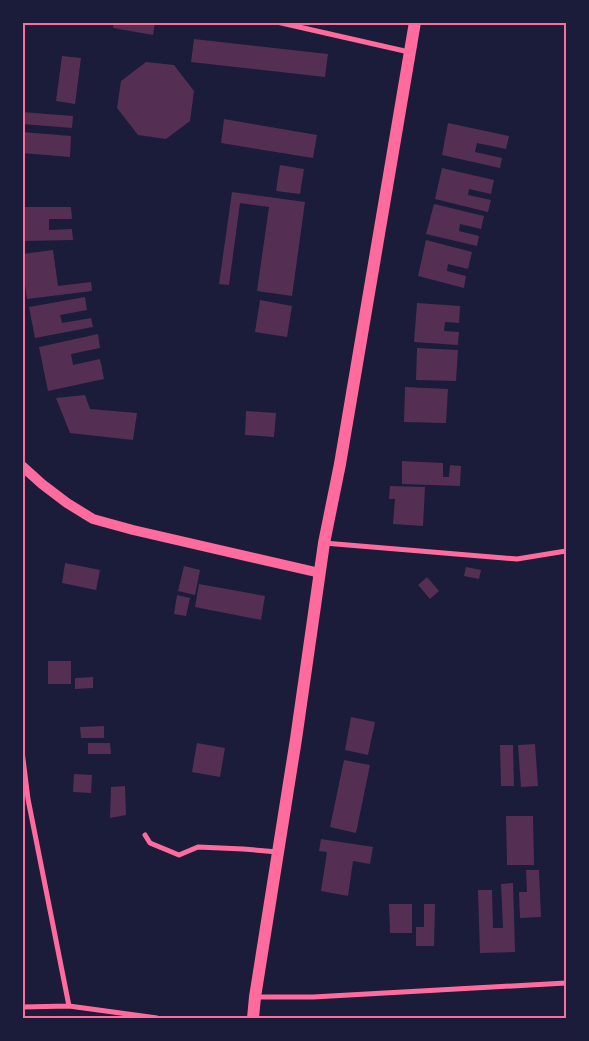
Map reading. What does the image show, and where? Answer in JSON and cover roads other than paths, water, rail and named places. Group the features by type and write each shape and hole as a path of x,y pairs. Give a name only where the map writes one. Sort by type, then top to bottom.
{"main road":[{"path":"253,1018 324,543 340,464 414,22"},
{"path":"22,466 67,504 93,519 132,530 320,572"}],"street":[{"path":"278,22 410,52"},
{"path":"324,543 517,559 566,551"},
{"path":"22,751 28,799 69,1006"},
{"path":"145,835 150,843 179,855 198,847 278,852"},
{"path":"255,997 313,997 566,983"},
{"path":"22,1007 69,1006 157,1018"}]}
